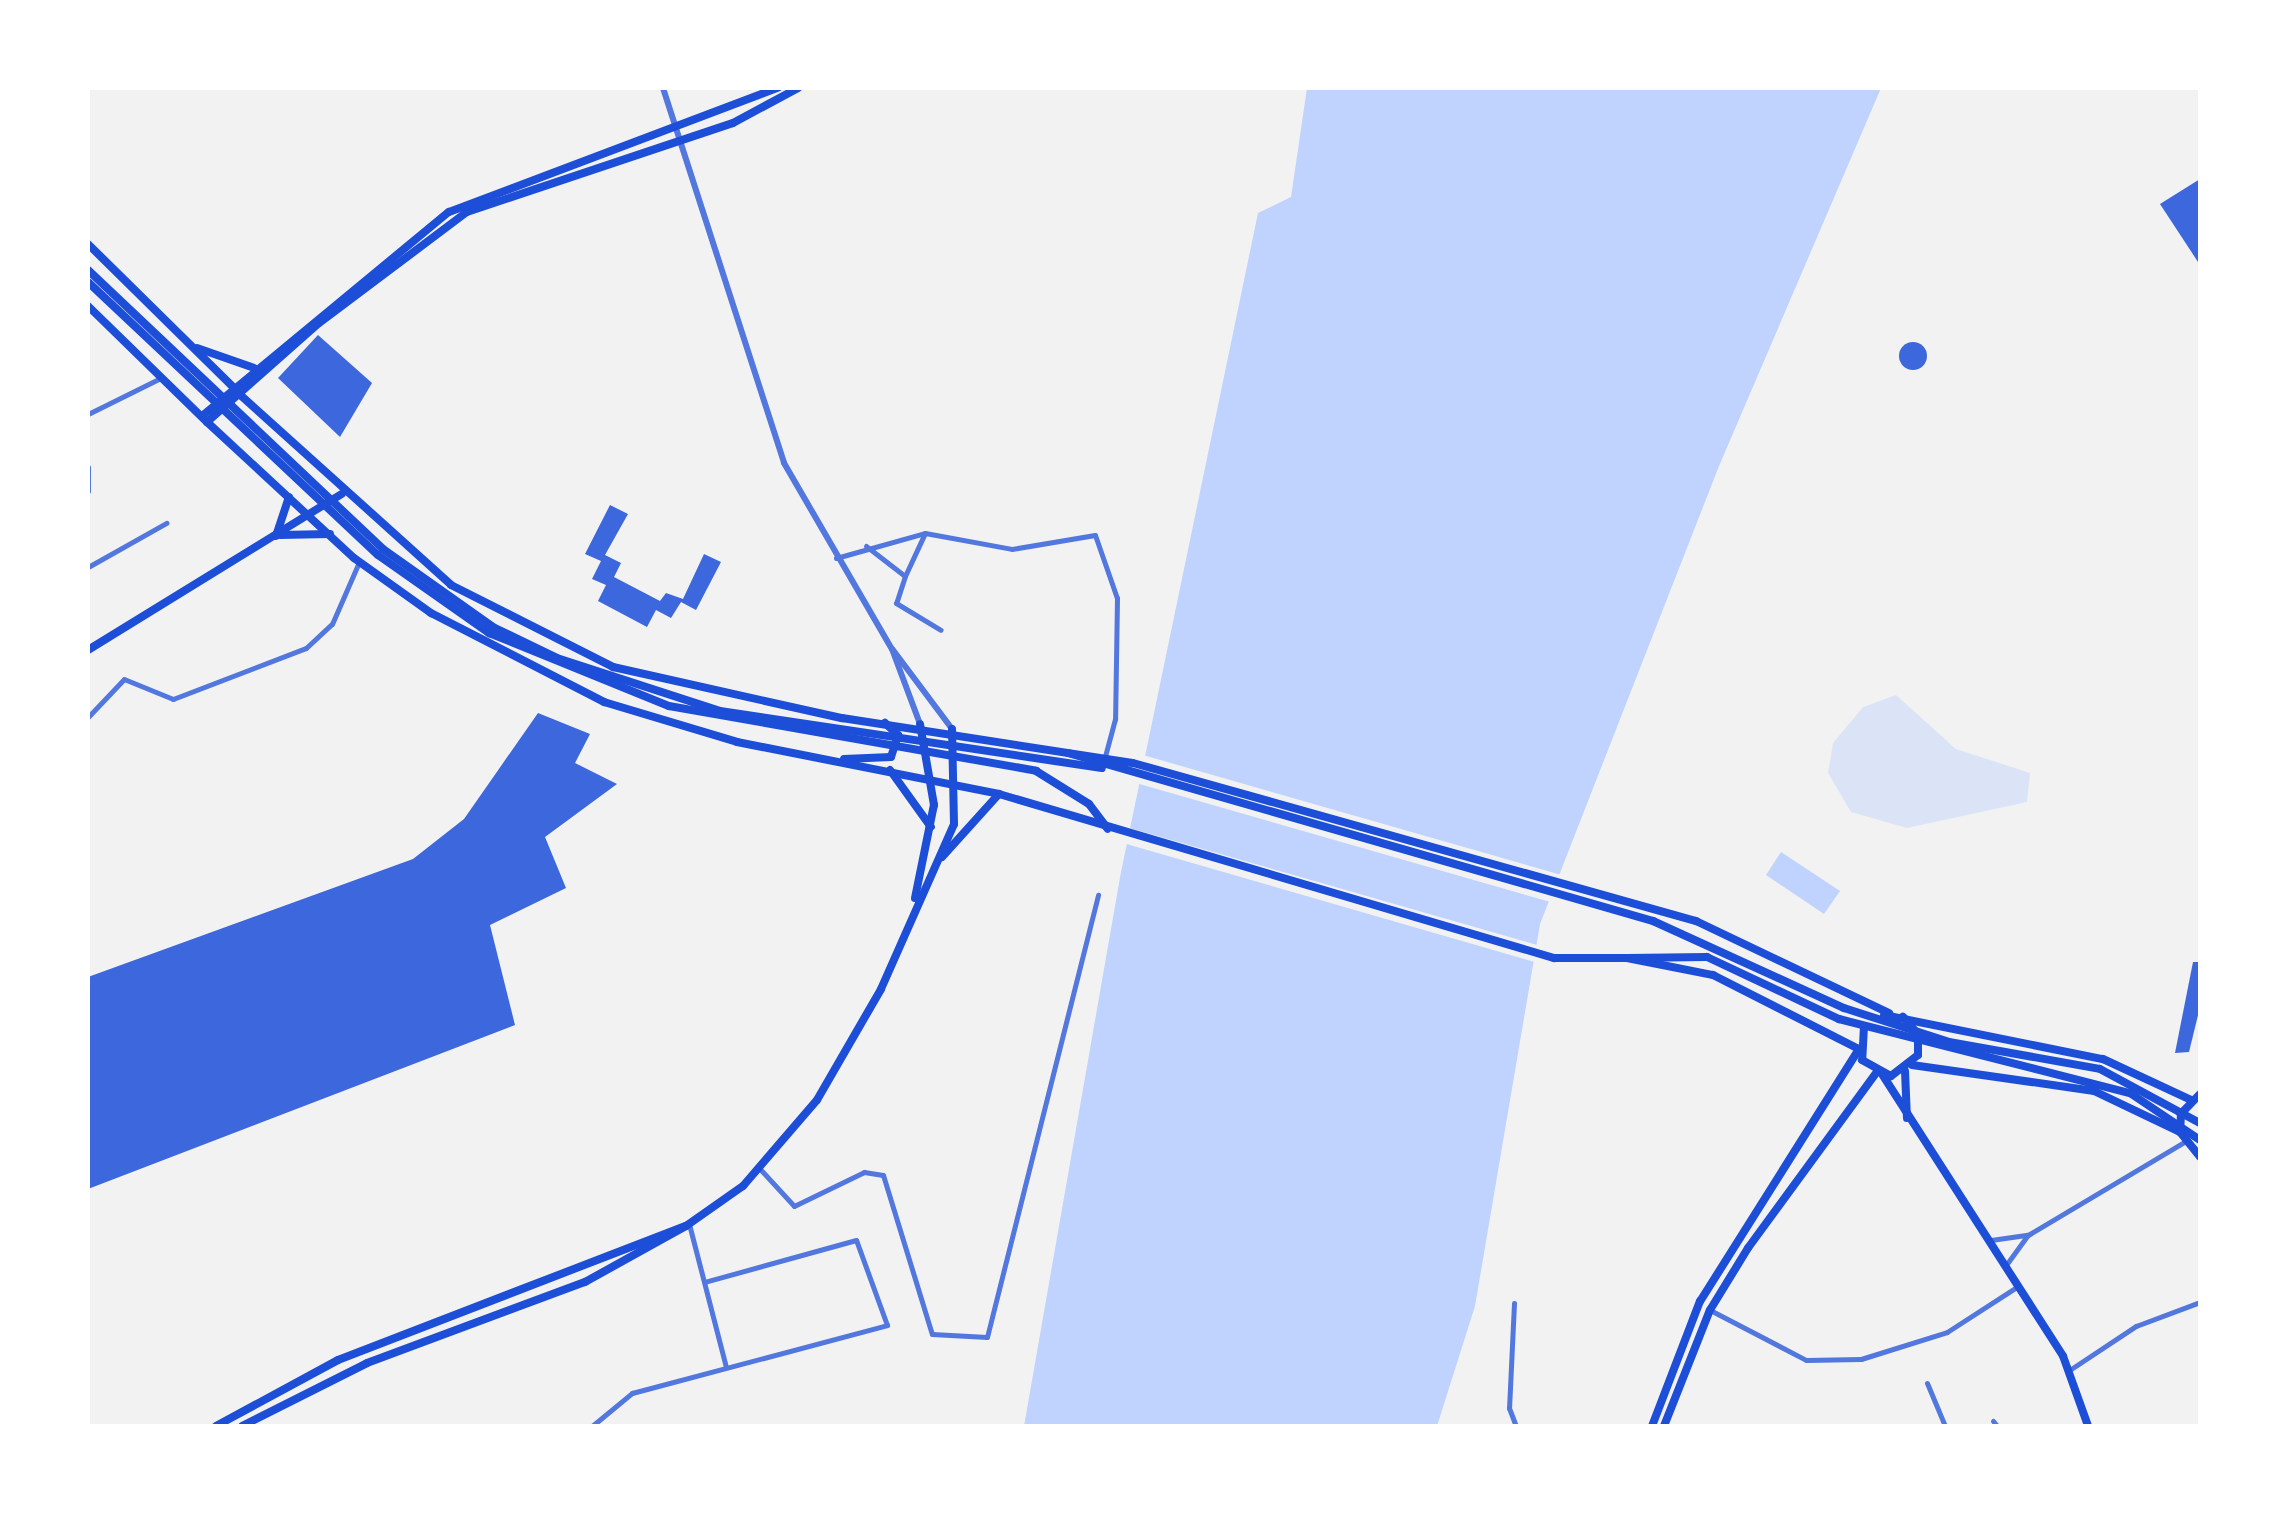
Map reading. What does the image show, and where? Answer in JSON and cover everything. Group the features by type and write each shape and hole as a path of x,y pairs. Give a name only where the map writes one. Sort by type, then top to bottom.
{"main road":[{"path":"204,419 254,368 449,212 778,88"},
{"path":"235,389 467,212 750,116 798,88"},
{"path":"88,244 342,494 451,585 562,647 675,685 1106,756 1132,767 1588,897 1706,925 1890,1014 2103,1058 2191,1100"},
{"path":"88,270 383,549 493,627 671,699 1068,765 1132,767"},
{"path":"88,282 378,554 489,634 669,706 1036,771 1088,804 1108,829"},
{"path":"88,306 359,562 482,646 567,688 736,742 954,782 999,794 1554,958 1707,957 1784,994 1945,1053 2097,1081 2200,1140"},
{"path":"189,344 254,368"},
{"path":"88,650 312,517 342,494"},
{"path":"276,536 289,497"},
{"path":"276,536 330,534"},
{"path":"842,760 891,757 898,735 881,721"},
{"path":"915,898 932,827 932,779 920,724"},
{"path":"242,1426 368,1363 585,1282 688,1225 760,1169 851,1045 915,898 954,824 952,729"},
{"path":"1050,747 1112,769"},
{"path":"890,770 932,827"},
{"path":"933,868 999,794"},
{"path":"1588,897 1653,921 1844,1008 1948,1042 2100,1069 2200,1123"},
{"path":"1627,958 1724,979 1858,1049 1992,1240 2070,1368 2088,1426"},
{"path":"1652,1426 1700,1300 1858,1049 1865,1024 1890,1014"},
{"path":"1904,1017 1918,1034 1908,1068 1907,1118"},
{"path":"1664,1426 1710,1310 1879,1074 1908,1068 2094,1091 2180,1132"},
{"path":"2200,1094 2191,1100 2180,1132 2184,1142 2200,1157"},
{"path":"216,1426 338,1360 688,1225"}],"street":[{"path":"663,88 784,463 892,649 952,729"},
{"path":"88,414 163,378"},
{"path":"88,467 88,491"},
{"path":"88,567 166,523"},
{"path":"836,558 866,546 925,534 1012,548 1095,535 1117,598 1106,756"},
{"path":"925,534 896,603 940,630"},
{"path":"866,546 905,576"},
{"path":"88,718 124,679 173,699 306,648 332,624 359,562"},
{"path":"892,649 920,724"},
{"path":"760,1169 794,1206 864,1172 883,1175 932,1334 990,1335 1098,895"},
{"path":"1992,1240 2028,1235 2184,1142"},
{"path":"688,1225 726,1366"},
{"path":"2006,1265 2028,1235"},
{"path":"592,1426 622,1397 887,1325 856,1240 705,1282"},
{"path":"1710,1310 1806,1360 1861,1359 1948,1332 2018,1286"},
{"path":"2070,1368 2136,1326 2200,1302"},
{"path":"1514,1303 1509,1408 1516,1426"},
{"path":"1928,1383 1945,1426"},
{"path":"1890,1426 1907,1426"}],"shaded area":[{"path":"1896,695 1956,749 2030,773 2027,802 1907,828 1851,812 1828,773 1833,743 1863,707"}],"water":[{"path":"1307,88 1881,88 1719,466 1540,924 1475,1306 1437,1426 1024,1426 1121,872 1258,213 1291,197"},
{"path":"1781,852 1840,891 1824,914 1766,875"}],"pier":[{"path":"1143,755 1565,876 1554,903 1136,783"},
{"path":"1126,827 1541,946 1538,963 1123,843"}],"building":[{"path":"2200,179 2200,265 2160,204"},
{"path":"318,335 372,383 340,437 278,378"},
{"path":"1913,342 1923,346 1927,356 1923,366 1913,370 1903,366 1899,356 1903,346"},
{"path":"610,505 628,514 605,555 621,563 614,577 660,601 666,593 683,599 704,554 721,562 696,610 681,602 671,618 656,610 647,627 598,601 606,585 592,579 601,561 585,554"},
{"path":"538,713 590,734 575,763 617,784 545,837 566,888 490,925 515,1025 88,1189 88,977 413,859 464,819"},
{"path":"2193,962 2200,962 2200,1007 2189,1052 2175,1053"}]}
